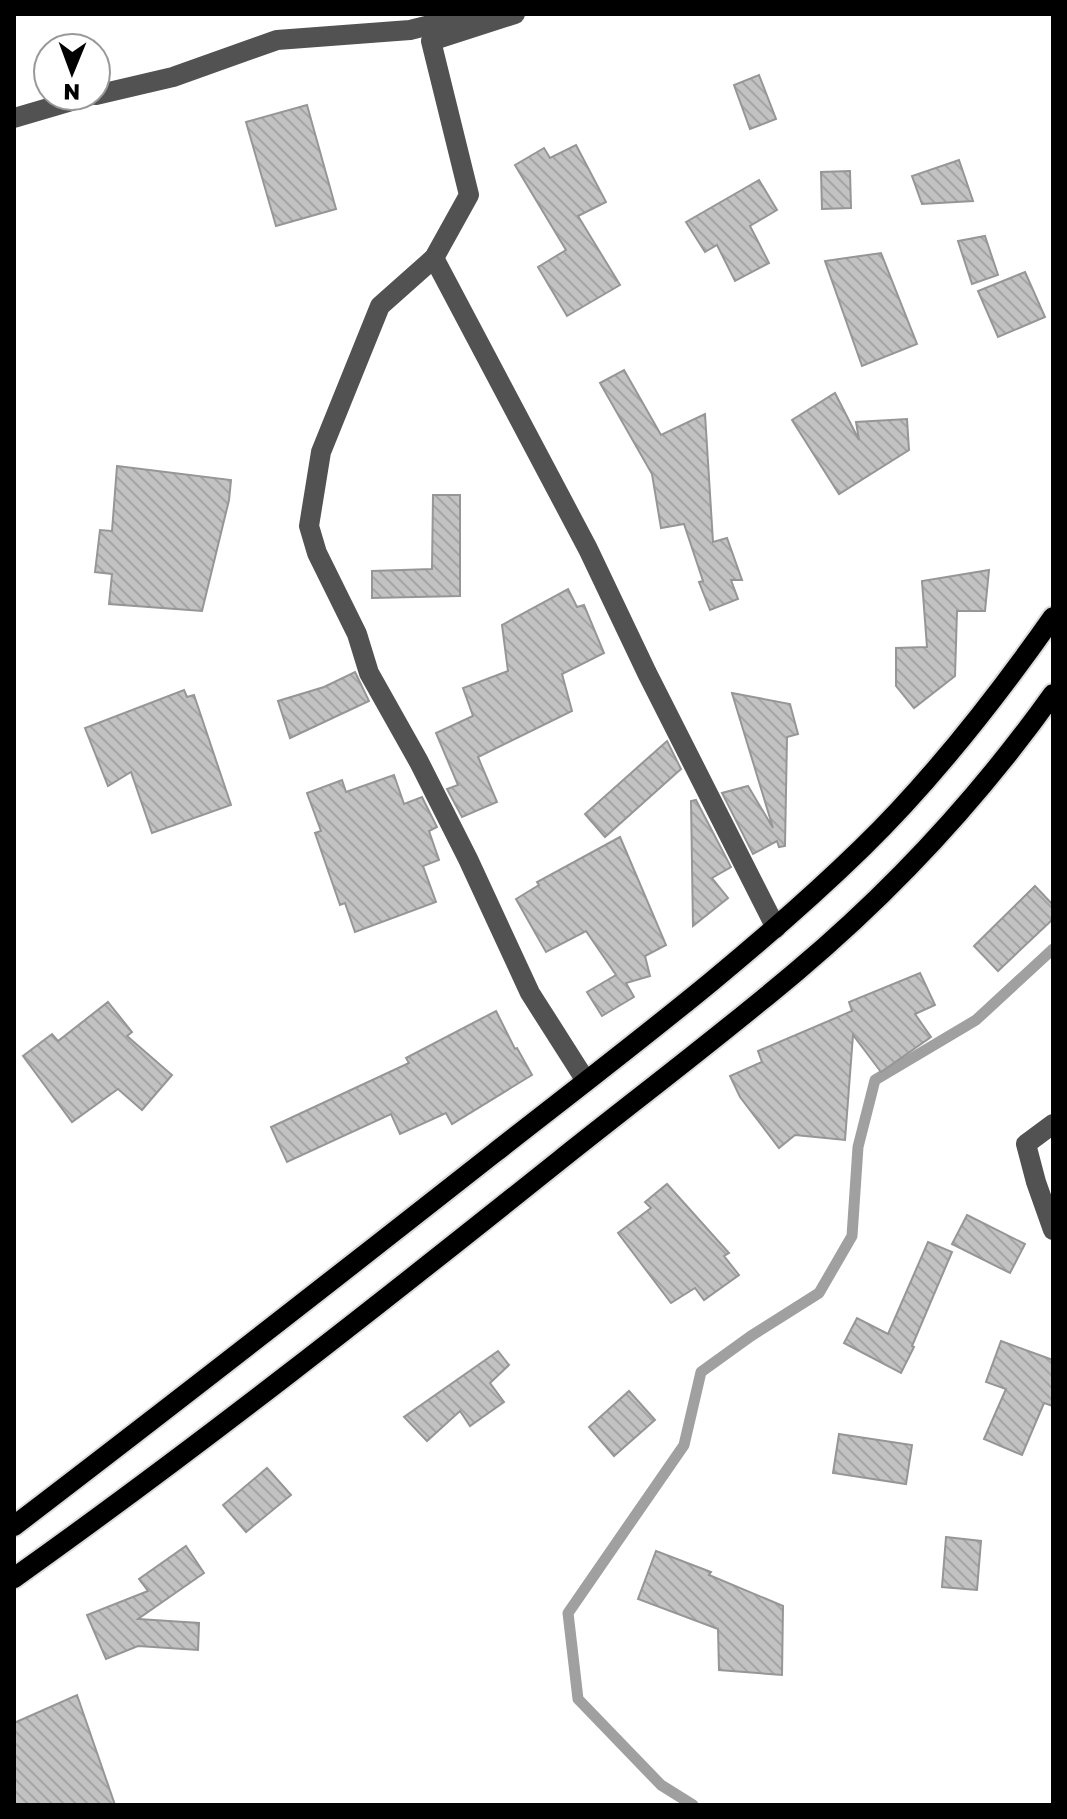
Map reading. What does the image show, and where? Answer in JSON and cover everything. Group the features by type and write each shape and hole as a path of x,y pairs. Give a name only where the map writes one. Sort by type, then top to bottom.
{"main road":[{"path":"14,1526 218,1370 776,928 864,846 940,764 1010,678 1053,617"},
{"path":"14,1578 136,1491 374,1307 798,970 914,861 1022,737 1053,694"}],"street":[{"path":"112,91 173,77 277,40 410,30 474,14"},
{"path":"515,14 431,41 469,195 434,258 380,306 321,452 309,526 317,553 357,634 369,673 468,859 530,993 586,1081"},
{"path":"14,118 34,112"},
{"path":"434,258 588,549 660,700 776,928"},
{"path":"1053,1124 1026,1144 1053,1230"}],"building":[{"path":"759,75 776,119 750,129 734,85"},
{"path":"307,105 336,209 276,226 246,122"},
{"path":"576,145 606,202 578,216 620,285 567,316 538,267 566,250 515,165 544,148 550,158"},
{"path":"959,160 973,201 922,204 912,176"},
{"path":"850,171 851,208 822,209 821,172"},
{"path":"759,180 777,210 750,226 769,263 735,281 717,245 705,252 686,222"},
{"path":"985,236 998,275 972,284 958,241"},
{"path":"881,253 917,344 862,366 825,261"},
{"path":"1025,272 1045,317 998,337 978,291"},
{"path":"624,370 661,435 705,414 713,542 727,538 742,580 731,580 738,599 710,610 699,582 703,581 684,524 661,528 652,474 600,383"},
{"path":"835,393 859,440 856,422 907,419 909,450 839,494 792,420"},
{"path":"117,466 231,480 202,611 109,604 112,574 95,572 100,530 112,531"},
{"path":"433,495 460,495 460,596 372,598 372,571 432,569"},
{"path":"989,570 985,611 957,611 955,676 914,708 896,686 896,648 927,647 922,581"},
{"path":"568,589 577,607 584,605 604,653 562,674 572,711 478,757 497,802 462,817 447,789 458,785 436,733 473,716 463,688 508,671 502,625"},
{"path":"355,672 369,701 290,738 278,701 324,687"},
{"path":"184,690 187,697 194,695 231,805 152,833 131,772 108,786 85,728"},
{"path":"732,693 790,704 798,734 787,737 785,846 779,847 777,841 753,854 722,793 748,786 773,828"},
{"path":"667,741 681,769 605,837 585,814"},
{"path":"394,775 404,804 422,797 437,827 429,831 439,860 423,866 436,902 355,932 345,903 340,905 315,833 321,831 307,793 342,780 346,792"},
{"path":"696,800 731,867 712,878 728,898 693,926 691,801"},
{"path":"620,837 666,945 645,956 650,976 626,983 634,997 602,1016 587,992 616,975 586,931 546,952 516,899 539,885 537,882"},
{"path":"1035,886 1053,905 1053,919 998,971 974,946"},
{"path":"920,973 935,1005 915,1014 931,1037 881,1072 853,1035 845,1140 795,1135 779,1148 740,1097 730,1076 762,1062 758,1051 852,1011 849,1002"},
{"path":"108,1002 132,1032 127,1036 172,1075 142,1110 118,1089 72,1122 23,1056 52,1034 58,1041"},
{"path":"496,1011 532,1075 452,1124 446,1113 400,1134 391,1114 287,1162 271,1127 409,1063 406,1058"},
{"path":"667,1184 729,1253 724,1256 739,1275 704,1300 695,1288 671,1303 618,1233 651,1208 645,1202"},
{"path":"967,1215 1025,1244 1010,1273 952,1244"},
{"path":"928,1242 952,1252 901,1373 844,1343 857,1318 888,1334"},
{"path":"1001,1341 1053,1360 1053,1406 1044,1403 1022,1455 984,1439 1006,1389 986,1382"},
{"path":"498,1351 509,1365 490,1383 504,1402 470,1426 460,1411 427,1441 404,1417"},
{"path":"629,1391 655,1420 614,1456 589,1427"},
{"path":"839,1434 912,1445 906,1484 833,1473"},
{"path":"267,1468 291,1495 246,1532 223,1505"},
{"path":"946,1537 981,1541 977,1590 942,1587"},
{"path":"186,1546 204,1573 138,1619 199,1623 198,1650 138,1646 106,1659 87,1615 148,1591 139,1579"},
{"path":"656,1551 711,1572 709,1575 783,1606 782,1675 719,1670 718,1629 638,1599"},
{"path":"77,1695 115,1805 14,1805 14,1723"}],"waterway":[{"path":"693,1805 661,1785 578,1699 568,1613 684,1445 701,1372 819,1293 852,1236 858,1147 875,1080 976,1020 1053,949"}]}
